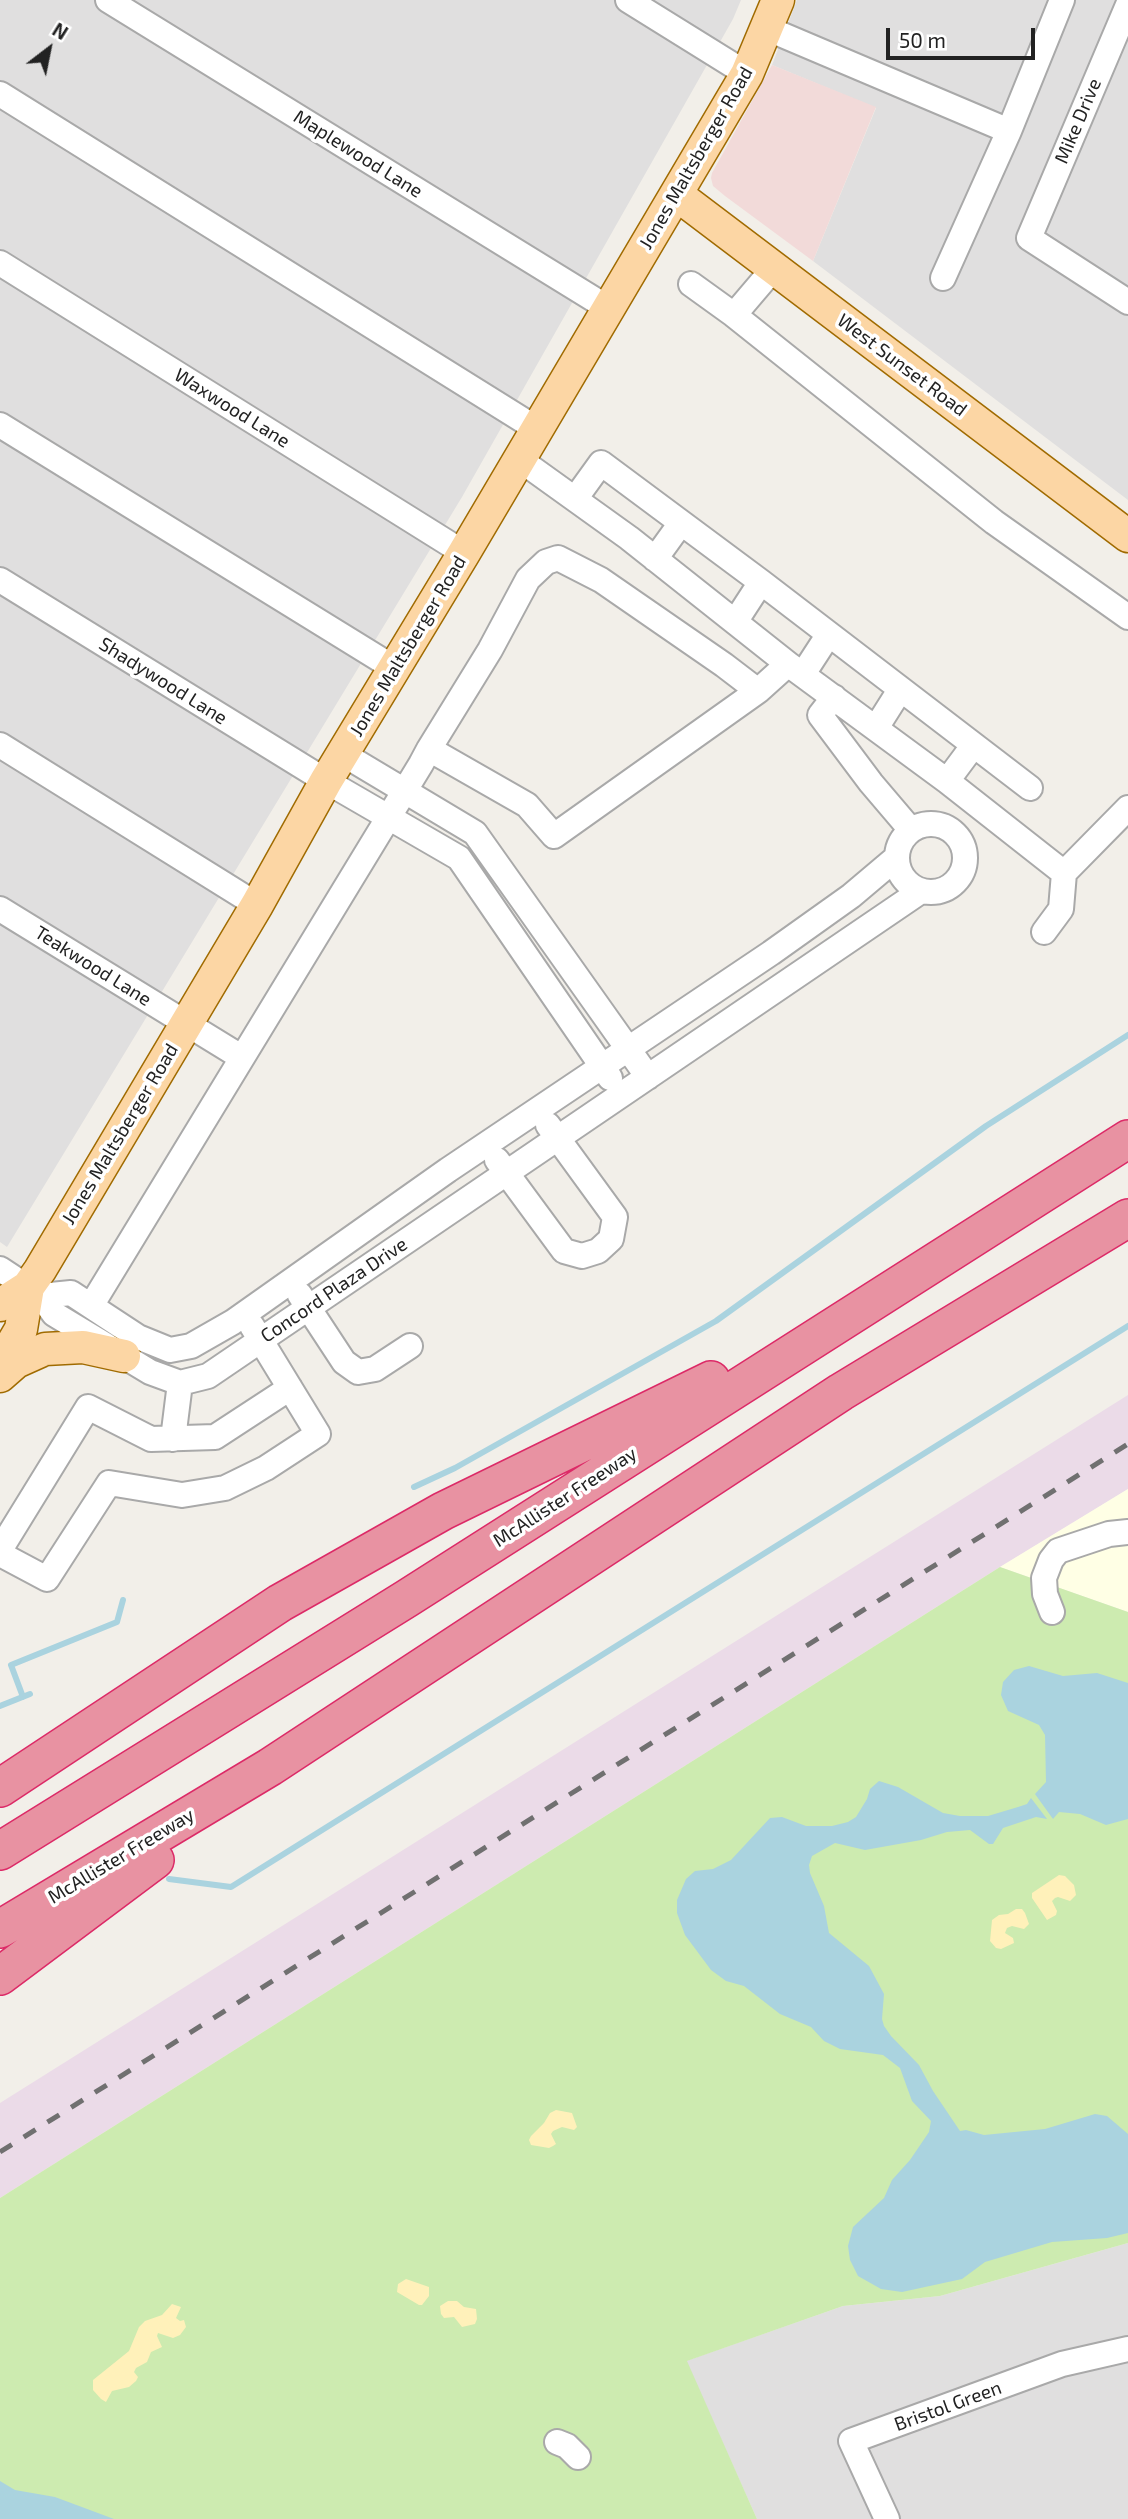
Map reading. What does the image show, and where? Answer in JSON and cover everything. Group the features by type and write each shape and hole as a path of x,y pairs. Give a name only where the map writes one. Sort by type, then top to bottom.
{"highway":[{"name":"McAllister Freeway","path":"0,1851 406,1599 1128,1139"},
{"name":"McAllister Freeway","path":"0,1929 270,1767 841,1392 1128,1218"},
{"path":"0,1788 280,1603 443,1511 870,1303"},
{"path":"0,1976 157,1859 270,1767"}],"main road":[{"name":"Jones Maltsberger Road","path":"0,1365 21,1329 35,1291 186,1023 257,905 326,781 747,74 772,14"},
{"name":"West Sunset Road","path":"676,194 1128,536"},
{"name":"Jones Maltsberger Road","path":"0,1304 35,1291"},
{"path":"0,1376 16,1362 45,1349 83,1347 124,1356"}],"street":[{"name":"Maplewood Lane","path":"108,0 608,308"},
{"path":"628,0 747,74"},
{"path":"943,278 1009,131 1062,0"},
{"name":"Mike Drive","path":"1128,5 1029,238 1128,302"},
{"path":"772,14 1009,131"},
{"path":"0,94 537,429"},
{"name":"Waxwood Lane","path":"0,263 464,553"},
{"path":"734,314 774,268"},
{"path":"691,284 734,314 994,522 1128,617"},
{"path":"0,425 394,668"},
{"path":"519,459 947,780 1064,873"},
{"path":"575,499 601,463 1030,788"},
{"path":"655,559 681,523"},
{"path":"91,1306 490,650 528,579 546,562 558,558 601,580 758,691"},
{"name":"Shadywood Lane","path":"0,580 326,781 459,858 621,1093"},
{"path":"735,622 761,582"},
{"path":"429,749 527,804 554,836 758,691 796,669 829,634"},
{"path":"876,728 900,690"},
{"path":"834,697 820,715 871,783 911,830"},
{"path":"0,745 257,905"},
{"path":"947,780 973,746"},
{"path":"343,754 475,833 648,1077"},
{"path":"1044,932 1061,909 1064,873 1128,808"},
{"path":"933,824 944,827 961,843 965,855 964,866 952,885 942,891 921,891 903,878 896,858 898,847 911,830 921,825 933,824"},
{"name":"Concord Plaza Drive","path":"35,1291 71,1293 138,1336 170,1350 191,1346 244,1314 626,1048 771,953 851,896 896,858"},
{"name":"Concord Plaza Drive","path":"180,1382 208,1376 921,891"},
{"name":"Teakwood Lane","path":"0,909 241,1057"},
{"path":"508,929 533,914"},
{"path":"486,1145 564,1251 582,1256 598,1251 611,1239 615,1217 556,1138 539,1110"},
{"path":"0,1269 35,1291 54,1314 150,1372 180,1382 173,1438"},
{"path":"290,1280 344,1362 358,1372 376,1370 410,1346"},
{"path":"244,1314 261,1340 318,1434 266,1468 225,1488 181,1495 109,1483 47,1579 0,1552 88,1407 151,1439 215,1437 290,1388"},
{"path":"1052,1612 1045,1594 1044,1578 1051,1560 1058,1552 1109,1534 1128,1532"},
{"name":"Bristol Green","path":"887,2519 852,2441 1062,2364 1128,2349"},
{"path":"557,2442 567,2446 578,2457"}],"shaded area":[{"path":"0,0 741,0 733,19 462,497 7,1247 0,1242"},
{"path":"797,0 1128,0 1128,500 813,261 876,108 772,65"},
{"path":"772,65 876,107 813,261 725,196 713,186 711,178"},
{"path":"1128,1395 1128,1489 0,2198 0,2103"},
{"path":"1128,1489 1128,1612 1000,1567"},
{"path":"1128,2243 1128,2519 757,2519 686,2361 843,2306 940,2296"}],"green space":[{"path":"1000,1567 1128,1612 1128,2243 940,2296 843,2306 687,2361 757,2519 0,2519 0,2198"}],"sand":[{"path":"1059,1875 1065,1876 1074,1885 1076,1895 1070,1901 1055,1898 1052,1901 1056,1915 1047,1920 1032,1898 1032,1893"},
{"path":"1022,1909 1029,1924 1024,1929 1012,1926 1007,1928 1005,1933 1013,1938 1014,1943 1001,1949 996,1948 990,1941 992,1920"},
{"path":"556,2110 572,2113 577,2127 574,2130 562,2127 553,2131 551,2134 556,2144 549,2148 531,2145 531,2136 550,2113"},
{"path":"406,2279 429,2287 429,2296 422,2305 397,2292 398,2284"},
{"path":"448,2301 457,2301 464,2307 476,2309 475,2324 462,2327 454,2317 444,2318 440,2306"},
{"path":"172,2304 181,2307 176,2318 184,2320 186,2327 180,2335 173,2338 158,2333 162,2347 151,2352 147,2362 136,2368 136,2381 129,2387 112,2391 106,2402 101,2399 93,2390 93,2380 129,2351 139,2327 145,2321 162,2315"}],"water":[{"path":"1029,1666 1063,1676 1097,1673 1128,1683 1128,1819 1106,1825 1080,1814 1059,1812 1053,1819 1035,1794 1046,1782 1045,1735 1039,1725 1008,1711 1001,1695 1003,1682 1014,1670"},
{"path":"879,1781 898,1787 943,1813 988,1816 1027,1804 1031,1798 1047,1819 1036,1817 1003,1828 993,1844 970,1830 947,1832 921,1840 865,1850 835,1843 812,1856 810,1873 824,1906 829,1933 869,1966 884,1994 884,2026 919,2065 960,2131 984,2135 1045,2129 1095,2114 1107,2116 1128,2134 1128,2233 1107,2238 1052,2242 985,2262 962,2279 902,2292 881,2289 858,2276 850,2260 848,2246 853,2227 884,2198 892,2180 929,2132 931,2121 912,2101 900,2068 883,2055 840,2049 824,2041 811,2027 780,2014 744,1986 726,1981 711,1970 685,1935 677,1913 677,1900 686,1879 695,1871 713,1869 731,1860 770,1818 782,1817 806,1826 832,1826 848,1822 856,1817 870,1789"},
{"path":"0,2481 15,2490 55,2497 114,2519 0,2519"}],"waterway":[{"path":"414,1487 455,1468 716,1321 986,1126 1128,1035"},
{"path":"169,1879 231,1887 1128,1326"},
{"path":"23,1697 11,1665 117,1622 123,1600"},
{"path":"0,1706 30,1694"}],"railway":[{"path":"0,2152 1128,1444"}]}
